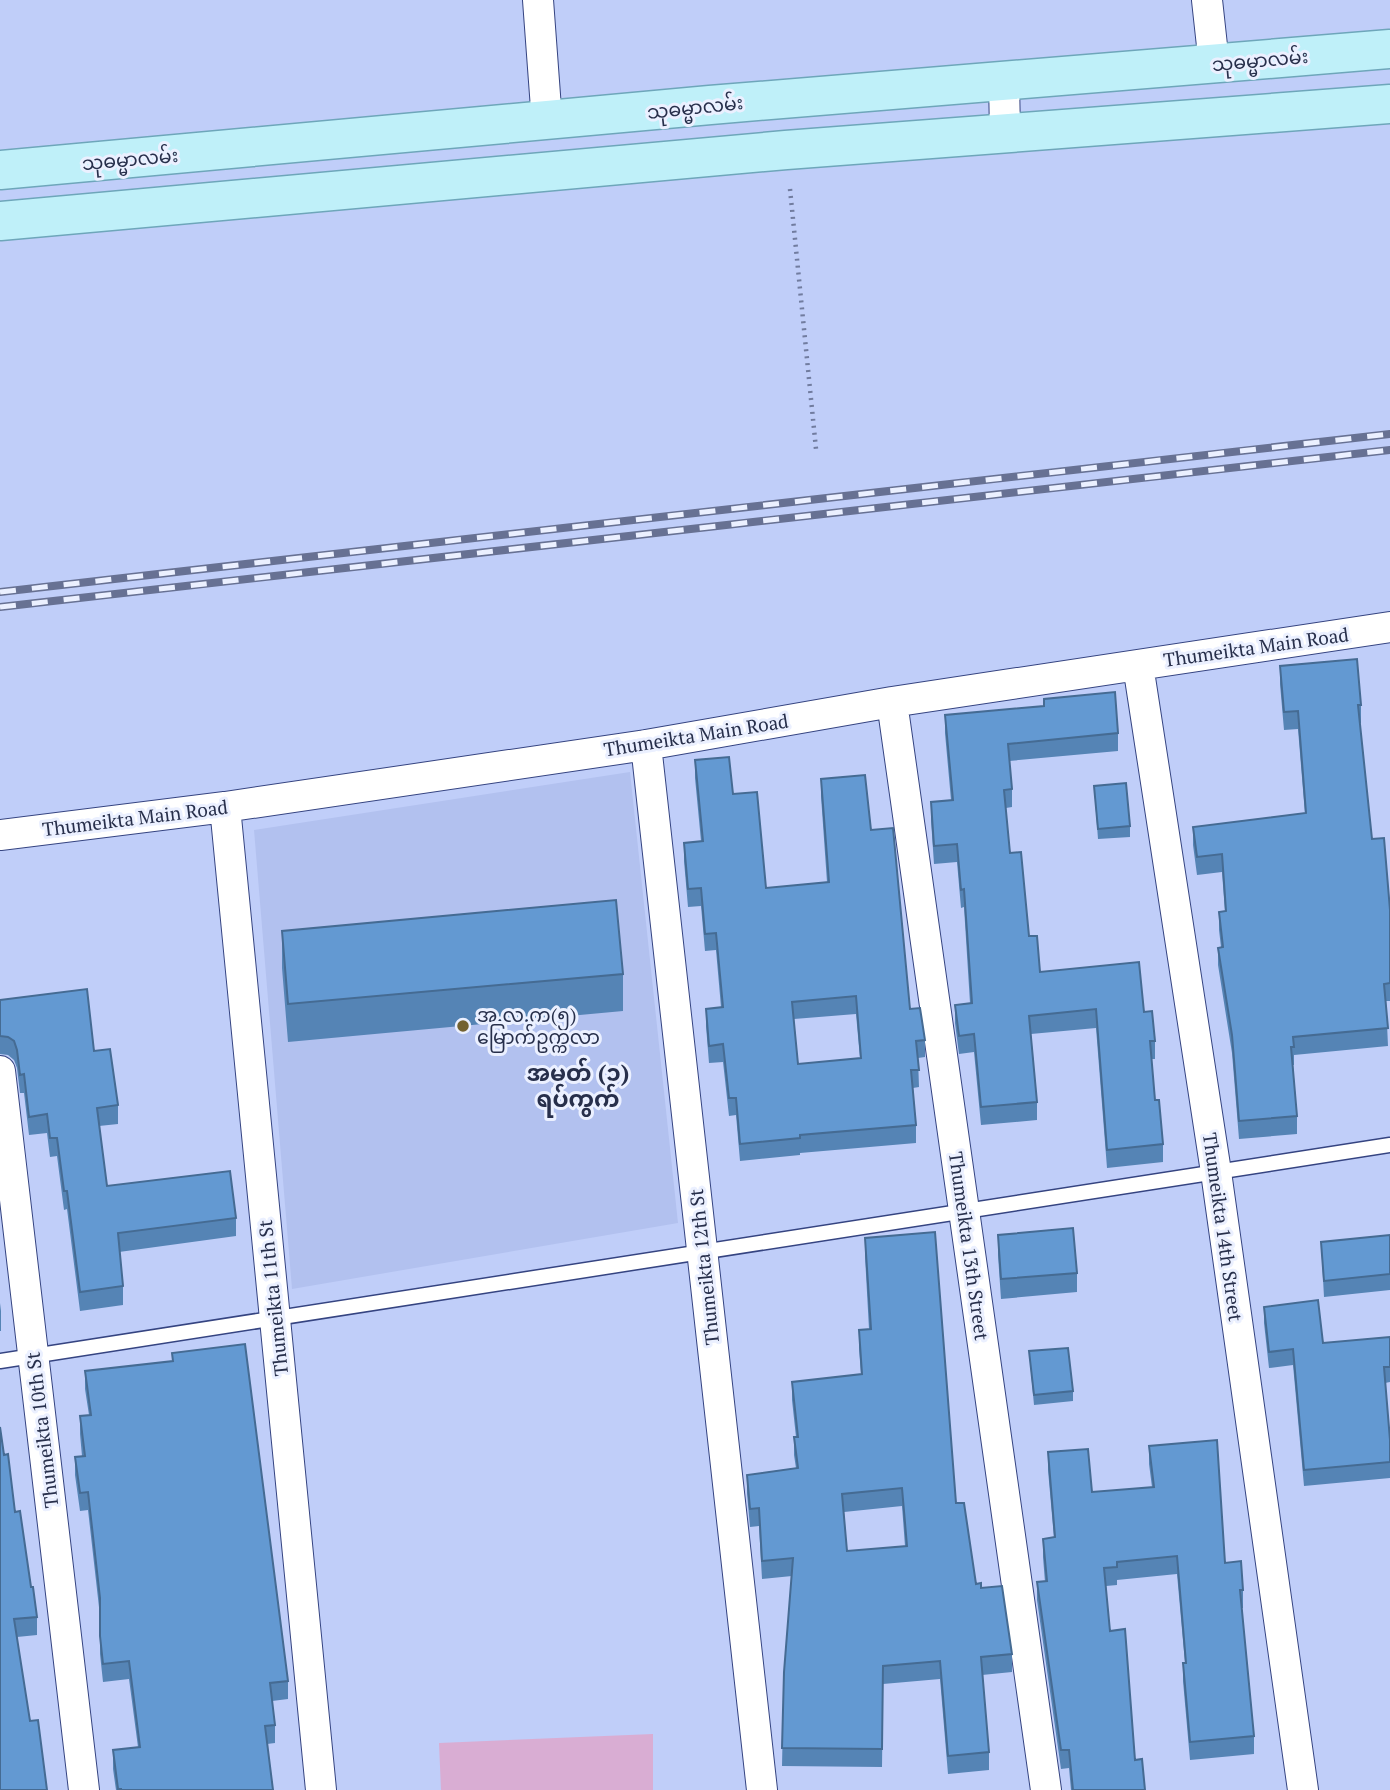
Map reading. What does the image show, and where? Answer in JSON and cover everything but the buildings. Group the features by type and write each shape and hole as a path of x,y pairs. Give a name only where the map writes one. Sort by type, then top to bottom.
{"main road":[{"name":"သုဓမ္မာလမ်း","path":"0,170 710,105 1390,49"},
{"path":"0,221 786,150 1390,104"}],"street":[{"path":"538,0 547,121"},
{"path":"1207,0 1214,64"},
{"path":"1003,81 1005,133"},
{"name":"Thumeikta Main Road","path":"0,835 225,807 1390,627"},
{"name":"Thumeikta 14th Street","path":"1138,665 1216,1172 1303,1790"},
{"name":"Thumeikta 13th Street","path":"892,702 1046,1790"},
{"name":"Thumeikta 12th St","path":"646,744 762,1790"},
{"name":"Thumeikta 11th St","path":"225,807 321,1790"},
{"name":"Thumeikta 10th St","path":"0,1071 84,1790"}],"lane":[{"path":"0,1362 1390,1145"}],"path":[{"path":"786,150 817,449"}],"shaded area":[{"name":"အ.လ.က(၅) မြောက်ဥက္ကလာ","path":"630,772 678,1223 292,1289 254,830"},
{"path":"653,1734 653,1790 441,1790 439,1743"}],"railway":[{"path":"0,592 1390,434"},
{"path":"0,607 1390,450"}],"place":[{"name":"အ.လ.က(၅) မြောက်ဥက္ကလာ","path":"463,1026"}],"district":[{"name":"အမှတ် (၁) ရပ်ကွက်","path":"578,1086"}]}
